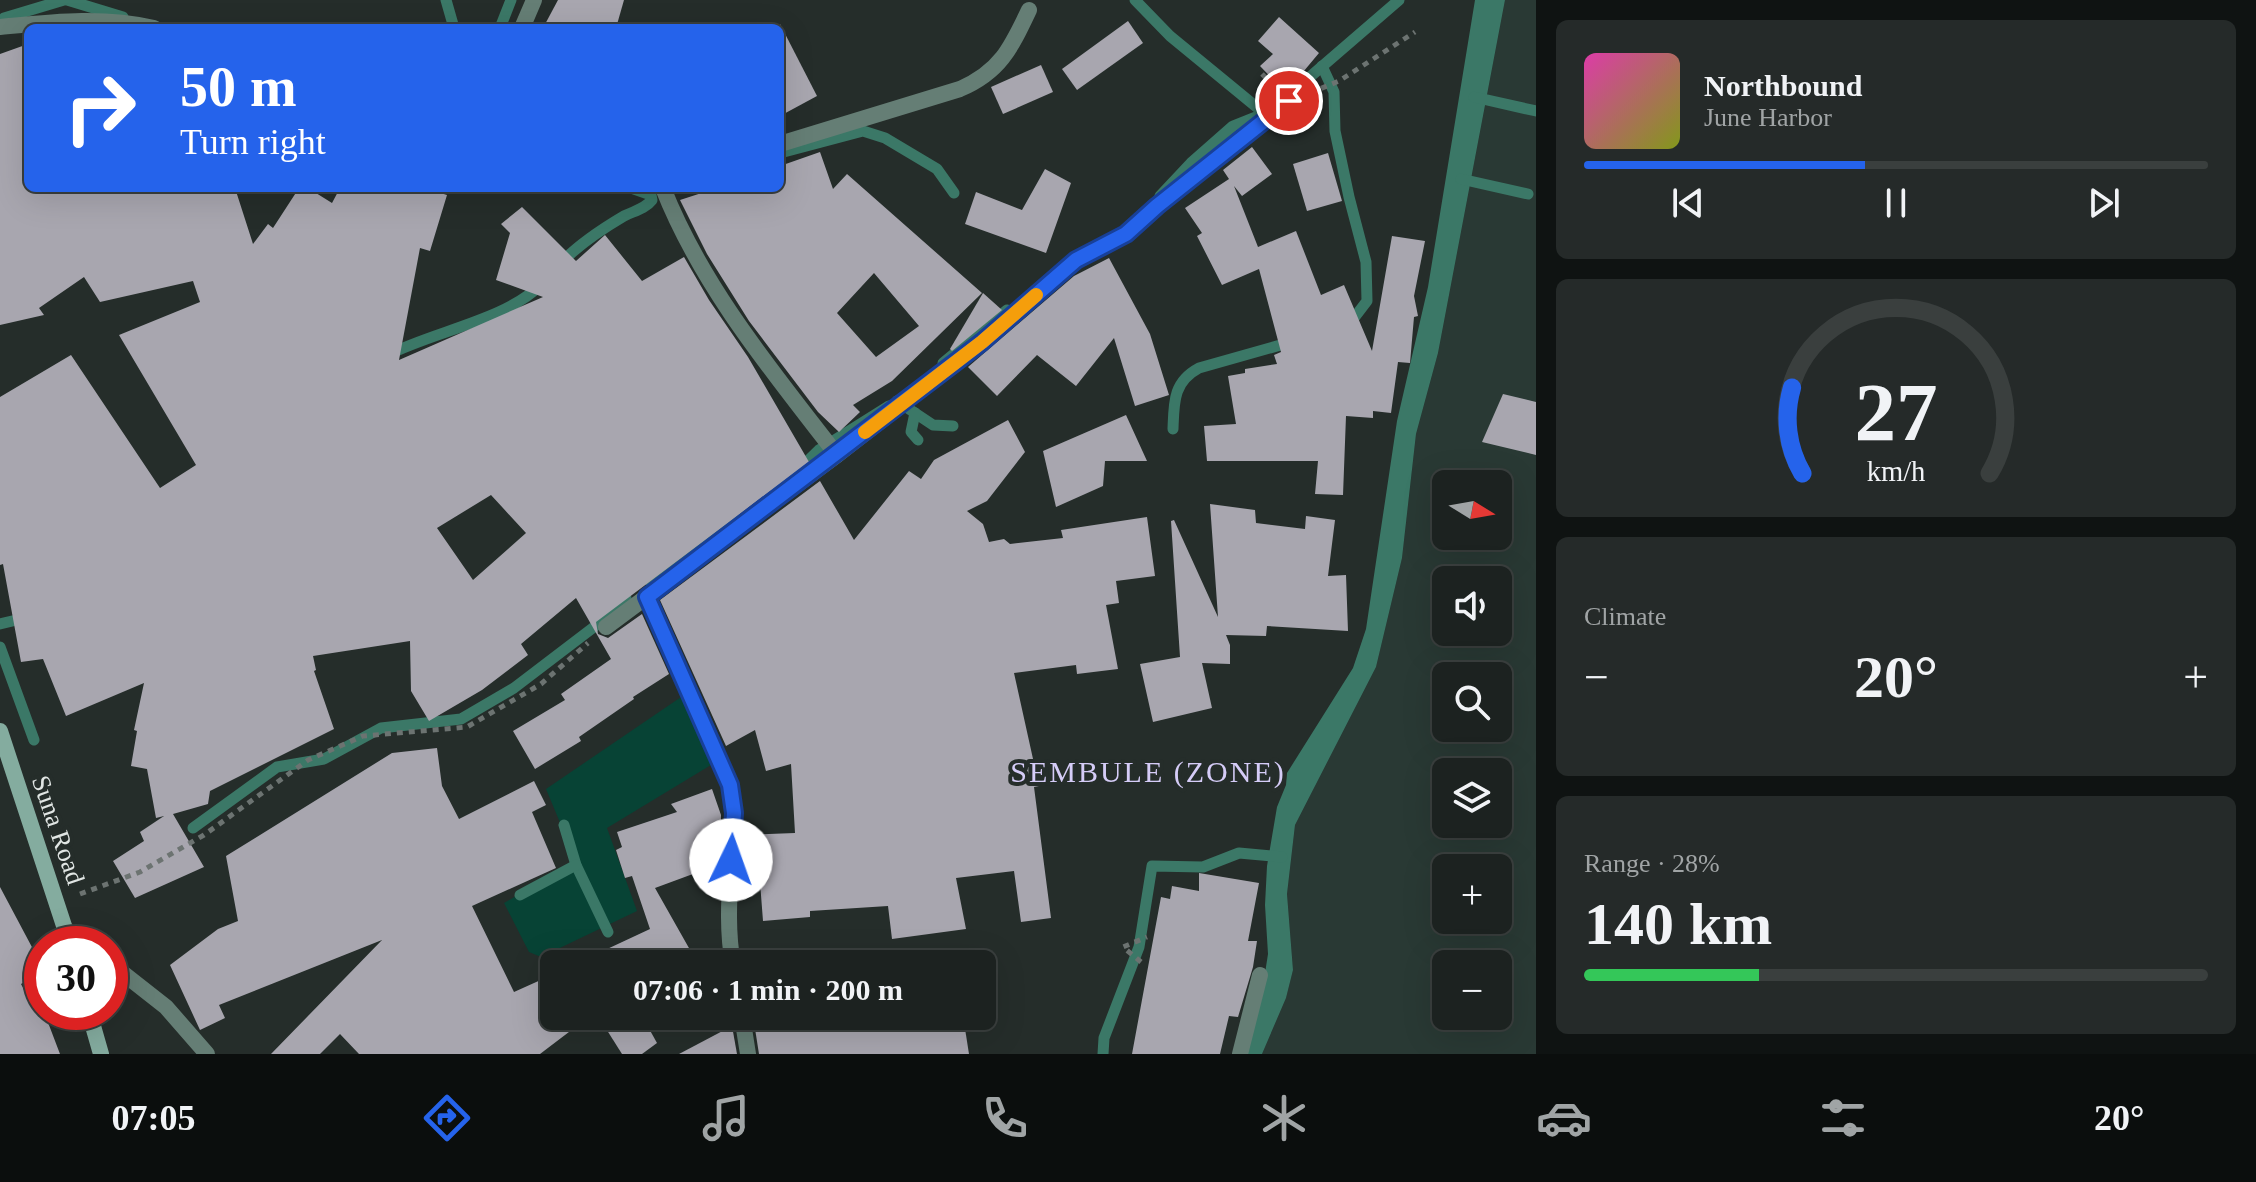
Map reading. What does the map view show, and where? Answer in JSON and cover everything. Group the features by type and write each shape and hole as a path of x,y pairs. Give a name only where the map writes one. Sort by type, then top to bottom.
{"street":[{"path":"524,24 534,0"},
{"path":"784,143 981,80 1007,54 1029,10"},
{"path":"30,24 69,20 108,20 131,24"},
{"path":"0,27 24,25"},
{"path":"606,627 837,455 991,335 1076,260 1126,234 1289,101"},
{"path":"665,192 679,230 721,299 837,455"},
{"path":"647,597 730,785 734,813 729,902 732,950"},
{"name":"Suna Road","path":"0,731 65,926"},
{"path":"1240,1054 1260,975"},
{"path":"128,977 166,1007 207,1054"},
{"path":"94,1030 101,1054"},
{"path":"744,1030 748,1054"}],"path":[{"path":"1323,88 1415,32"},
{"path":"57,902 140,872 204,835 308,760 363,736 467,727 541,684 606,627"},
{"path":"1141,962 1123,947 1147,937"}],"shaded area":[{"path":"1475,0 1505,0 1438,353 1416,434 1402,558 1376,667 1295,825 1287,894 1293,970 1286,998 1262,1054 1246,1054 1268,954 1265,905 1267,866 1277,807 1286,785 1287,773 1353,668 1366,629 1397,421 1428,287"},
{"path":"1505,0 1536,0 1536,1054 1262,1054 1286,998 1293,970 1287,894 1295,825 1376,667 1402,558 1416,434 1438,353"},
{"path":"684,695 711,765 607,828 637,911 556,950 540,950 540,957 529,952 504,903 576,861 546,789"}],"building":[{"path":"558,0 624,0 617,24 545,24"},
{"path":"1279,17 1319,53 1284,91 1260,66 1273,54 1258,41"},
{"path":"1128,21 1143,43 1077,90 1062,69"},
{"path":"784,32 817,96 784,114"},
{"path":"24,45 24,192 236,192 253,244 268,224 273,228 296,192 314,192 332,203 338,192 437,192 447,195 430,251 420,248 399,360 543,297 496,280 510,233 501,224 522,207 576,261 605,235 642,281 684,257 748,357 809,462 596,622 598,634 608,638 642,614 669,674 579,737 581,741 535,769 513,731 565,700 561,694 611,659 576,598 521,644 528,655 482,690 429,721 411,691 410,641 313,656 314,671 334,729 210,791 208,804 173,814 204,867 135,898 113,861 144,841 140,832 164,816 156,818 147,769 131,766 137,731 134,730 144,683 66,716 43,659 21,662 3,564 0,565 0,397 71,355 160,488 196,465 119,335 200,302 193,281 100,302 84,277 39,308 44,315 0,325 0,54","holes":["491,495 526,533 473,580 437,528"]},
{"path":"1041,65 1053,92 1003,114 991,87"},
{"path":"1252,147 1272,174 1242,196 1234,186 1258,247 1296,231 1321,295 1344,285 1372,351 1392,236 1425,241 1414,296 1418,316 1414,317 1410,363 1398,362 1391,413 1373,411 1373,418 1346,416 1343,495 1315,494 1318,461 1207,461 1204,426 1236,424 1228,376 1245,373 1245,369 1277,364 1274,355 1281,352 1259,269 1222,285 1197,236 1202,233 1185,208 1229,179 1223,170"},
{"path":"820,152 833,189 847,174 982,293 892,381 853,405 860,412 839,432 818,412 749,321 707,254 680,200 705,192 784,192 784,165","holes":["874,273 919,326 876,357 837,313"]},
{"path":"1328,153 1342,201 1307,211 1293,164"},
{"path":"1045,169 1071,183 1046,253 965,224 976,192 1022,210"},
{"path":"1109,258 1150,334 1169,395 1135,406 1114,338 1076,386 1037,355 997,396 968,367 1074,276"},
{"path":"983,293 1002,310 952,351 950,349"},
{"path":"1503,394 1536,402 1536,455 1482,442"},
{"path":"1126,415 1147,461 1105,461 1103,486 1056,507 1043,451"},
{"path":"1008,420 1025,452 987,501 967,511 983,524 989,542 1004,539 1010,544 1063,538 1061,530 1147,517 1155,576 1116,581 1119,603 1106,605 1118,669 1077,674 1076,665 1014,673 1039,786 1034,787 1051,918 1021,922 1014,871 956,878 966,929 892,939 888,906 810,911 810,917 763,921 759,869 743,869 743,835 795,833 791,764 766,771 755,730 726,746 660,600 820,481 854,540 909,471 921,479 934,460"},
{"path":"1210,504 1255,510 1256,523 1305,529 1306,516 1335,520 1328,576 1346,575 1348,631 1267,626 1266,636 1226,635 1230,645 1230,664 1202,663 1212,708 1153,722 1140,664 1180,657 1171,521 1174,520 1218,617"},
{"path":"437,748 442,786 459,819 534,781 546,805 532,812 556,868 472,906 514,992 540,980 540,1030 572,1030 540,1054 359,1054 340,1034 320,1054 271,1054 382,940 219,1005 225,1018 200,1030 170,965 218,929 238,921 226,856 392,753"},
{"path":"712,789 721,815 720,864 655,888 690,950 605,950 650,929 632,876 625,878 616,850 622,847 617,832 677,812 671,804"},
{"path":"1199,873 1259,883 1248,941 1257,941 1253,967 1238,1017 1229,1016 1220,1054 1132,1054 1161,897 1170,899 1172,886 1199,891"},
{"path":"0,887 24,932 24,982 21,984 24,990 24,1030 51,1030 60,1054 0,1054"},
{"path":"607,1030 650,1030 657,1043 642,1054 622,1054"},
{"path":"724,1030 733,1030 737,1054 679,1054"},
{"path":"755,1030 965,1030 969,1054 759,1054"}],"waterway":[{"path":"4,18 64,0"},
{"path":"67,0 123,17"},
{"path":"446,0 453,24"},
{"path":"502,24 511,0"},
{"path":"1135,0 1170,36 1265,114"},
{"path":"1282,101 1399,0"},
{"path":"1322,66 1334,92 1335,131 1366,262 1367,301 1354,318 1345,322"},
{"path":"1474,97 1536,111"},
{"path":"1160,196 1233,126 1268,112"},
{"path":"784,152 863,131 885,138 937,169 954,193"},
{"path":"1461,179 1528,194"},
{"path":"561,263 599,232 652,200 651,195 642,192"},
{"path":"388,355 510,307 541,284"},
{"path":"943,363 1007,310"},
{"path":"1173,429 1177,394 1190,374 1199,368 1291,342"},
{"path":"897,401 933,425 953,426"},
{"path":"776,492 819,450 889,406"},
{"path":"915,413 911,432 918,440"},
{"path":"650,581 726,526 745,518"},
{"path":"193,828 277,767 324,759 381,728 461,719 514,688 594,627 626,598"},
{"path":"0,624 25,618"},
{"path":"0,647 34,740"},
{"path":"564,825 576,865 608,932"},
{"path":"1103,1054 1104,1038 1139,947 1152,866 1203,867 1239,853 1282,857"},
{"path":"520,895 576,865"}],"slow traffic":[{"path":"865,432 982,342 1036,295"}],"district":[{"name":"SEMBULE (ZONE)","path":"1148,771"}],"route":[{"path":"731,860 734,813 730,785 647,597 982,342 1076,260 1126,234 1289,101"}]}
